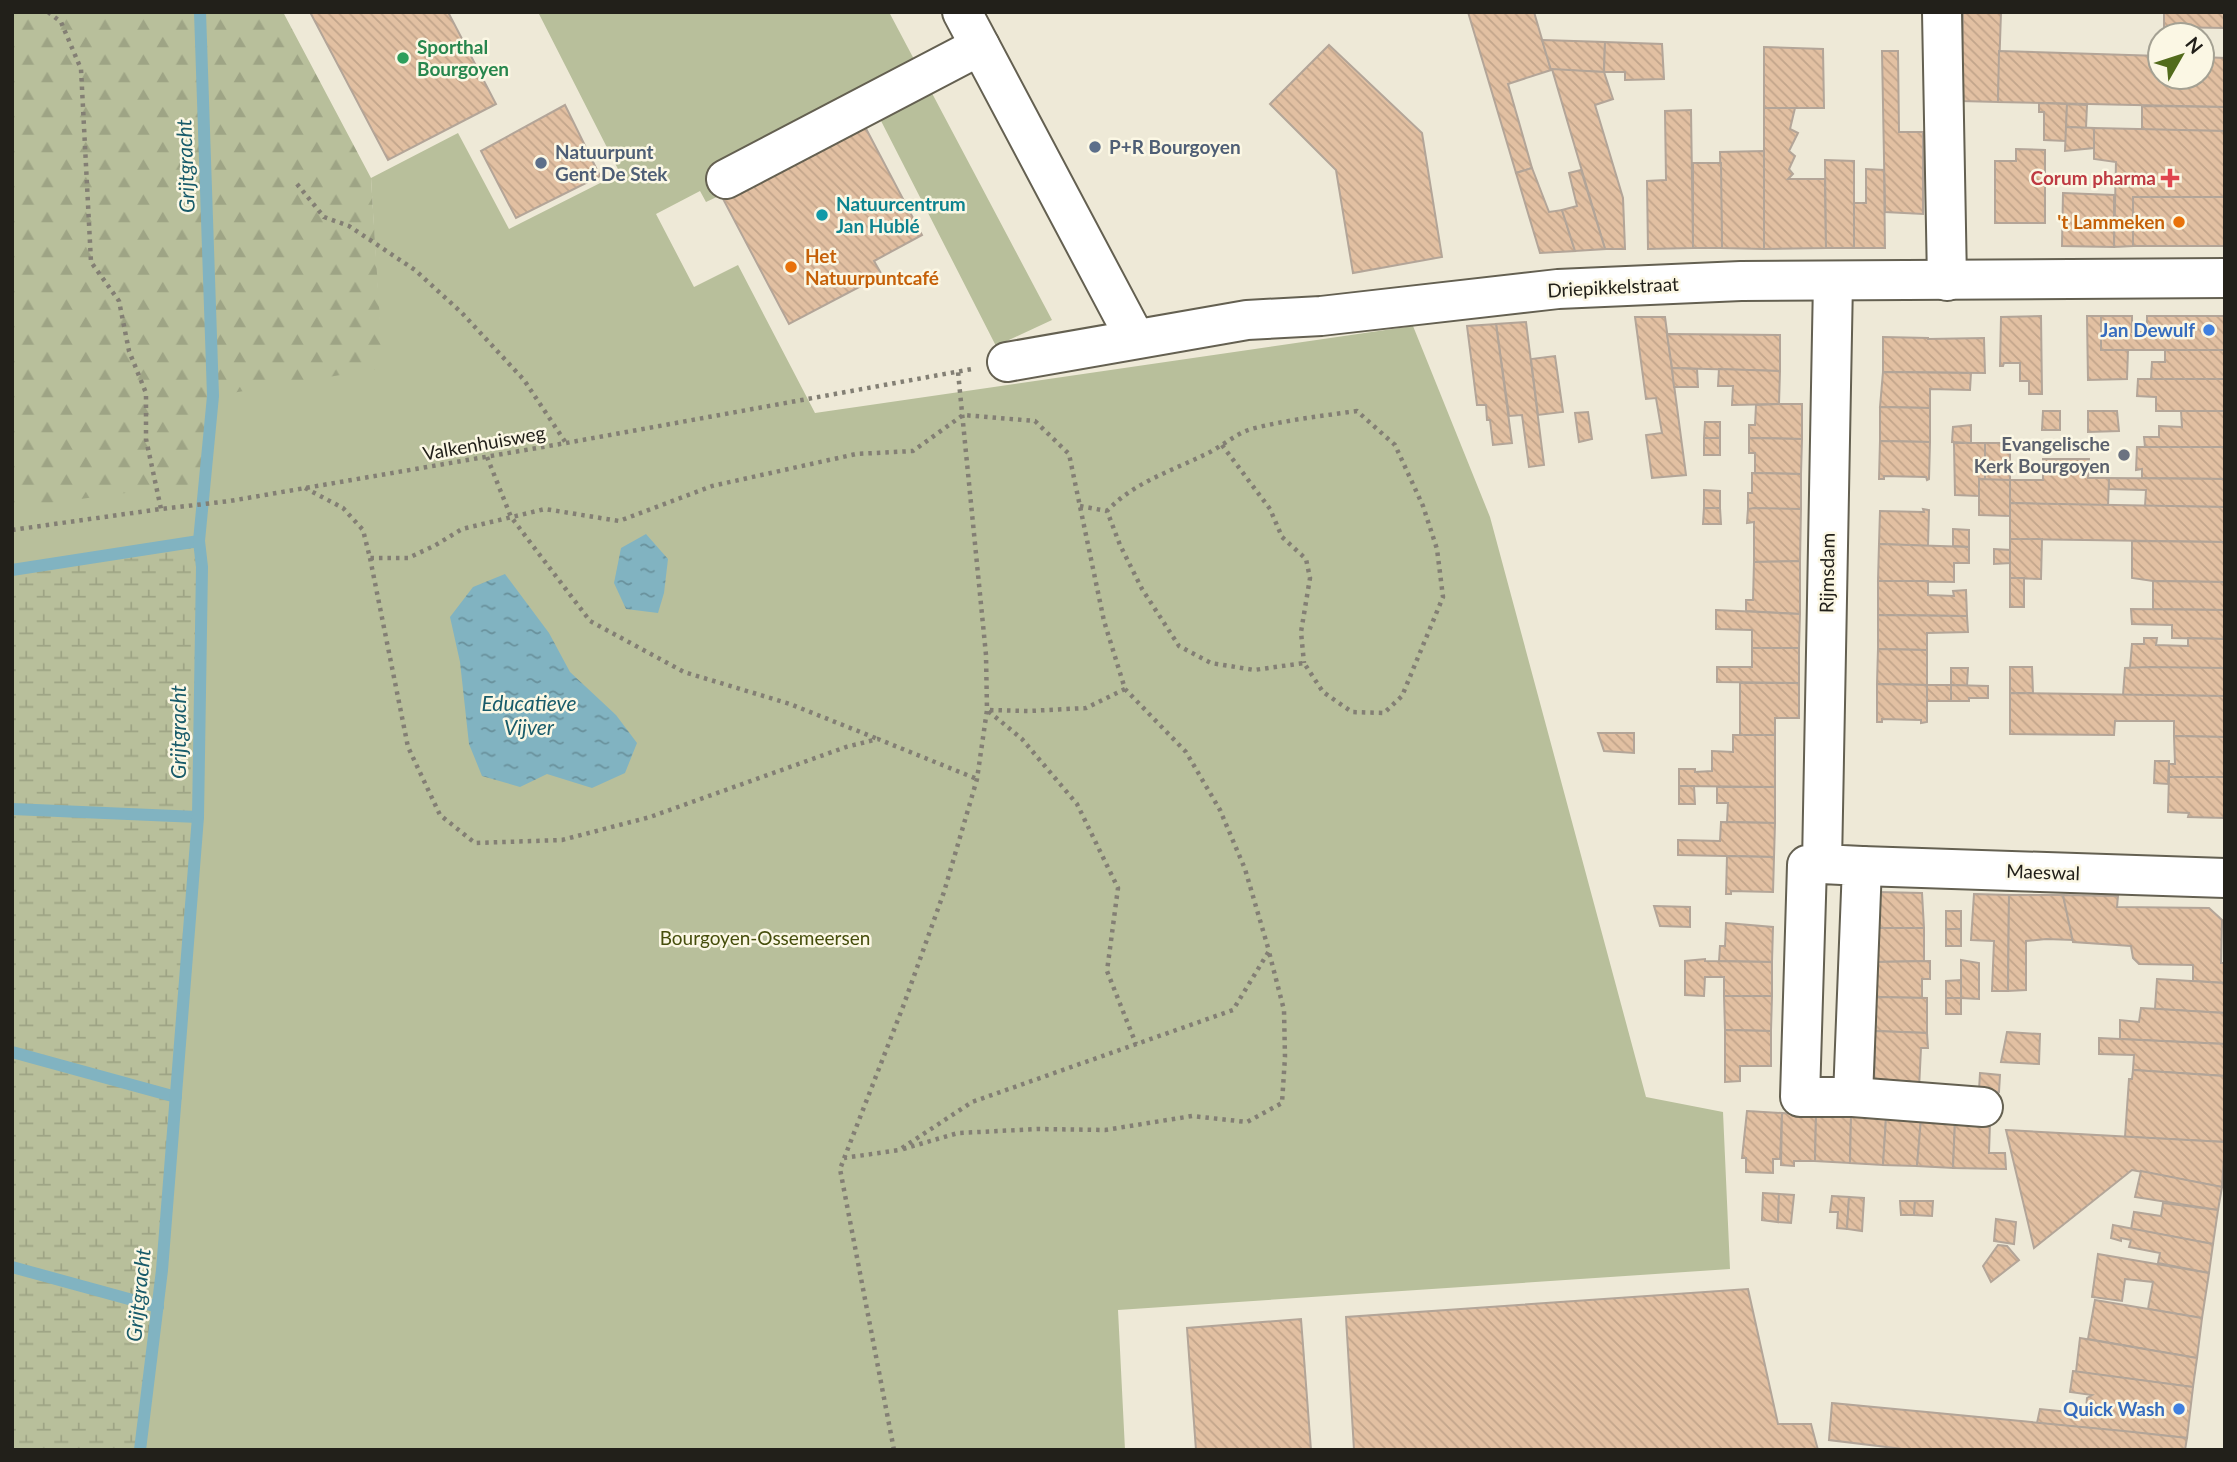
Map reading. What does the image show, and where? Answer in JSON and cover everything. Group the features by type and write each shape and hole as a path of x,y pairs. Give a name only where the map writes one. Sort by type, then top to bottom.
{"street":[{"path":"962,12 1135,338"},
{"path":"1942,12 1947,281"},
{"path":"726,179 980,46"},
{"name":"Driepikkelstraat","path":"1007,362 1247,320 1321,316 1558,289 1741,281 2225,278"},
{"name":"Rijmsdam","path":"1822,864 1833,281"},
{"path":"1853,1097 1862,866 1807,865 1800,1097 1853,1097 1983,1107"},
{"name":"Maeswal","path":"1862,866 2225,878"}],"path":[{"path":"48,12 61,22 81,69 91,262 119,301 129,351 146,393 146,439 161,509"},
{"path":"297,184 324,217 349,226 415,270 462,313 524,380 566,443"},
{"name":"Valkenhuisweg","path":"12,530 230,501 958,372 963,415"},
{"path":"1107,511 1158,476 1247,430 1297,419 1357,411 1395,445 1423,506 1437,549 1443,597 1402,696 1384,713 1352,712 1323,692 1304,663 1301,632 1310,578 1306,559 1282,537 1270,509 1222,445"},
{"path":"894,1450 840,1169 944,892 977,779 987,710 986,655 963,415"},
{"path":"370,558 408,558 462,529 545,509 619,521 712,486 856,454 913,451 963,415 1035,421 1069,454 1104,621 1125,688 1186,751 1220,810 1245,869 1284,1010 1282,1103 1247,1122 1192,1116 1105,1130 1039,1129 958,1133 899,1150 844,1158"},
{"path":"487,457 511,517 590,621 684,672 790,704 977,779"},
{"path":"306,488 343,508 363,530 408,747 440,815 475,843 562,840 650,817 846,747 878,739"},
{"path":"1080,506 1107,511"},
{"path":"1107,511 1142,589 1179,646 1211,663 1254,670 1304,663"},
{"path":"987,710 1086,708 1125,688"},
{"path":"987,710 1022,739 1077,804 1118,888 1107,971 1136,1044"},
{"path":"899,1150 972,1102 1233,1010 1269,951"}],"green space":[{"name":"Bourgoyen-Ossemeersen","path":"12,12 382,368 371,178 458,133 509,229 620,173 538,12 889,12 1052,320 996,346 878,115 706,202 700,191 656,214 694,287 738,265 815,413 1413,326 1490,517 1646,1097 1723,1112 1730,1269 1118,1310 1125,1450 12,1450"},
{"path":"12,12 283,12 371,178 383,368 214,396 199,482 194,484 12,508"},
{"path":"199,541 202,567 198,817 162,1270 140,1450 12,1450 12,570"}],"water":[{"path":"646,534 668,559 664,593 658,613 626,609 614,583 621,548"},
{"name":"Educatieve Vijver","path":"505,574 549,633 570,672 616,715 637,743 625,773 592,788 547,774 520,787 482,776 469,744 460,662 450,617 473,587"}],"building":[{"name":"Sporthal Bourgoyen","path":"310,12 448,12 496,104 388,160"},
{"path":"1468,12 1534,12 1551,70 1508,84 1532,168 1516,173"},
{"path":"1963,12 2001,12 1998,102 1961,101"},
{"path":"2164,12 2225,12 2225,28 2216,28 2216,21 2164,21"},
{"path":"1542,40 1605,42 1604,72 1551,70"},
{"path":"1605,42 1662,44 1664,79 1625,80 1625,72 1604,72"},
{"path":"1329,45 1422,133 1442,257 1353,273 1336,170 1270,104"},
{"path":"1764,47 1823,49 1824,108 1764,108"},
{"path":"1882,51 1898,51 1899,132 1923,132 1923,214 1885,212"},
{"path":"1999,51 2146,56 2146,91 2216,91 2216,58 2225,58 2225,107 1998,102"},
{"path":"1552,69 1604,72 1613,99 1595,105 1623,198 1625,249 1605,249"},
{"path":"2039,103 2067,104 2066,141 2044,140 2044,112 2039,112"},
{"path":"2067,104 2087,105 2086,128 2066,127"},
{"name":"Natuurpunt Gent De Stek","path":"565,105 600,176 516,218 481,151"},
{"path":"2142,106 2225,107 2225,131 2142,130"},
{"path":"1764,108 1795,108 1790,129 1798,133 1789,151 1795,156 1789,169 1793,174 1788,179 1825,179 1826,248 1764,249"},
{"path":"1691,110 1693,248 1648,249 1647,181 1666,180 1665,111"},
{"name":"Natuurcentrum Jan Hublé","path":"862,121 922,235 874,261 882,275 789,324 721,195"},
{"path":"2066,127 2094,128 2094,148 2065,151"},
{"name":"Corum pharma","path":"2094,128 2225,131 2225,197 2133,197 2133,246 2114,247 2116,162 2094,159"},
{"path":"2016,149 2045,150 2045,223 1995,223 1995,161 2016,161"},
{"path":"1764,151 1764,249 1722,248 1720,152"},
{"path":"1825,160 1854,161 1854,248 1826,248"},
{"path":"1693,163 1721,163 1722,248 1693,248"},
{"path":"1532,168 1549,212 1562,210 1575,251 1540,253 1516,173"},
{"path":"1866,169 1884,170 1885,248 1854,248 1854,203 1866,203"},
{"path":"1581,170 1605,249 1575,251 1562,210 1577,206 1569,173"},
{"path":"2063,193 2114,195 2114,247 2062,246"},
{"name":"'t Lammeken","path":"2133,197 2225,197 2225,246 2133,246"},
{"path":"2041,316 2042,394 2029,394 2029,381 2020,381 2020,363 2004,363 2000,366 2001,317"},
{"path":"2087,316 2101,316 2101,350 2128,350 2127,379 2088,380"},
{"path":"2101,316 2132,316 2132,332 2153,332 2153,326 2147,326 2147,316 2225,316 2225,350 2101,350"},
{"path":"1635,317 1665,317 1686,475 1652,478 1646,435 1662,433 1656,398 1646,399"},
{"path":"1526,322 1544,465 1529,467 1522,415 1509,416 1496,324"},
{"path":"1496,324 1512,443 1493,445 1486,405 1477,405 1467,326"},
{"path":"1667,334 1780,335 1780,371 1672,368"},
{"path":"1883,337 1984,338 1985,373 1883,372"},
{"path":"2165,350 2225,350 2225,379 2151,379 2152,362 2165,362"},
{"path":"1555,356 1563,412 1538,415 1531,359"},
{"path":"1672,368 1697,369 1698,387 1674,387"},
{"path":"1719,369 1780,371 1779,404 1732,405 1733,386 1718,386"},
{"path":"1883,372 1971,373 1970,390 1930,389 1930,408 1880,407"},
{"path":"2138,379 2225,379 2225,411 2156,411 2156,397 2137,396"},
{"path":"1802,404 1802,439 1749,438 1749,425 1755,425 1756,405"},
{"path":"1880,407 1930,408 1930,442 1880,441"},
{"path":"2043,411 2060,411 2060,430 2042,430"},
{"path":"2088,411 2117,411 2119,431 2088,432"},
{"path":"2181,411 2225,411 2225,447 2145,447 2144,437 2159,437 2159,426 2182,427"},
{"path":"1588,412 1592,439 1579,442 1575,413"},
{"path":"1705,422 1720,422 1720,438 1704,438"},
{"path":"1971,425 1971,443 1952,442 1953,427"},
{"path":"1704,438 1720,438 1720,455 1704,455"},
{"path":"1749,438 1802,439 1801,474 1755,473 1755,453 1749,453"},
{"path":"1880,441 1930,442 1929,479 1884,476 1884,479 1879,479"},
{"path":"1954,443 1985,443 1985,480 1979,479 1979,496 1955,495"},
{"path":"1985,443 2010,443 2010,480 1985,480"},
{"path":"2137,447 2225,447 2225,479 2142,478 2142,469 2136,470"},
{"path":"2043,459 2089,459 2088,478 2109,478 2108,506 2010,503 2010,480 2043,480"},
{"path":"1752,473 1801,474 1801,509 1748,509 1748,493 1752,493"},
{"path":"2109,478 2225,479 2225,507 2145,506 2146,490 2109,489"},
{"path":"1979,479 2010,480 2010,516 1979,515"},
{"path":"1704,490 1720,491 1720,508 1704,508"},
{"path":"2010,503 2225,507 2225,542 2010,539"},
{"path":"1704,508 1720,508 1721,524 1703,524"},
{"path":"1748,509 1801,509 1800,561 1754,562 1754,522 1747,523"},
{"path":"1923,509 1929,510 1928,546 1879,544 1880,511 1924,512"},
{"path":"1953,529 1969,530 1969,547 1953,546"},
{"path":"2010,539 2042,539 2041,579 2010,578"},
{"path":"2132,541 2225,542 2225,582 2132,578"},
{"path":"1879,544 1969,547 1969,563 1954,563 1954,582 1878,581"},
{"path":"1994,549 2010,550 2010,563 1994,564"},
{"path":"1800,561 1800,614 1746,611 1746,600 1753,600 1754,562"},
{"path":"2010,578 2024,578 2024,607 2010,607"},
{"path":"1878,581 1928,581 1928,595 1954,596 1953,591 1966,590 1967,616 1878,615"},
{"path":"2153,581 2225,582 2225,610 2153,609"},
{"path":"2131,609 2225,610 2225,639 2172,638 2172,625 2132,624"},
{"path":"1716,610 1800,614 1799,648 1752,648 1752,630 1716,629"},
{"path":"1878,615 1967,616 1968,632 1927,633 1927,650 1878,649"},
{"path":"2144,638 2157,638 2156,645 2188,646 2188,638 2225,639 2225,668 2130,668 2132,644 2144,644"},
{"path":"1752,648 1799,648 1799,683 1717,682 1717,667 1752,667"},
{"path":"1878,649 1927,650 1927,685 1877,684"},
{"path":"2010,667 2032,667 2033,693 2010,693"},
{"path":"1951,668 1968,668 1967,686 1951,685"},
{"path":"2125,668 2225,668 2225,696 2123,695"},
{"path":"1740,683 1799,683 1799,718 1775,718 1775,735 1740,735"},
{"path":"1877,684 1927,685 1927,722 1882,719 1882,722 1877,722"},
{"path":"1927,685 1951,685 1951,701 1927,701"},
{"path":"1951,685 1988,686 1988,698 1951,701"},
{"path":"2010,693 2225,696 2225,737 2174,736 2174,721 2115,721 2114,735 2010,734"},
{"path":"1598,733 1634,733 1634,753 1604,751"},
{"path":"1733,735 1775,735 1775,787 1679,786 1679,769 1712,771 1712,751 1733,752"},
{"path":"2174,736 2225,737 2225,777 2169,777 2169,764 2175,764"},
{"path":"2155,761 2169,761 2168,784 2154,783"},
{"path":"2169,777 2225,777 2225,818 2188,817 2189,813 2168,812"},
{"path":"1679,786 1694,786 1695,804 1679,804"},
{"path":"1717,787 1775,787 1775,823 1727,822 1728,803 1717,803"},
{"path":"1721,822 1775,823 1774,857 1678,855 1678,840 1720,841"},
{"path":"1727,856 1774,857 1773,892 1731,891 1731,894 1726,894"},
{"path":"1877,892 1922,893 1924,928 1876,928"},
{"path":"1974,894 2009,895 2008,991 1992,991 1994,941 1971,940"},
{"path":"2009,895 2063,895 2073,940 2026,941 2026,990 2008,991"},
{"path":"2063,895 2118,896 2117,907 2209,908 2222,920 2221,963 2225,963 2225,983 2193,981 2193,965 2139,964 2133,958 2131,946 2073,942"},
{"path":"1654,906 1690,907 1690,927 1660,926"},
{"path":"1946,911 1961,911 1961,929 1946,929"},
{"path":"1726,923 1773,927 1772,962 1719,961 1720,946 1725,946"},
{"path":"1876,928 1924,928 1924,961 1876,962"},
{"path":"1946,929 1961,929 1961,946 1946,946"},
{"path":"1705,959 1772,962 1772,996 1724,996 1724,977 1705,977 1704,996 1685,995 1685,961"},
{"path":"1961,960 1979,963 1979,999 1961,998"},
{"path":"1930,961 1930,979 1922,979 1922,998 1876,997 1876,962"},
{"path":"2157,979 2225,983 2225,1013 2155,1009"},
{"path":"1961,980 1961,998 1946,998 1946,981"},
{"path":"1724,996 1772,996 1771,1031 1725,1030"},
{"path":"1876,997 1927,998 1927,1033 1875,1031"},
{"path":"1946,998 1961,998 1961,1014 1946,1014"},
{"path":"2141,1008 2225,1013 2225,1044 2120,1039 2120,1020 2139,1022"},
{"path":"1725,1030 1771,1031 1771,1066 1740,1066 1740,1081 1725,1082"},
{"path":"1875,1031 1927,1033 1928,1048 1921,1048 1919,1089 1874,1089"},
{"path":"2007,1032 2040,1034 2039,1064 2001,1062"},
{"path":"2099,1038 2225,1044 2225,1076 2133,1070 2134,1055 2099,1054"},
{"path":"2133,1070 2225,1076 2225,1142 2125,1137 2129,1079 2132,1079"},
{"path":"1980,1073 2000,1075 1999,1092 1979,1090"},
{"path":"1747,1111 1782,1113 1780,1159 1773,1159 1773,1173 1746,1172 1746,1158 1742,1158"},
{"path":"1782,1113 1816,1115 1815,1161 1794,1161 1794,1166 1781,1165"},
{"path":"1816,1115 1851,1116 1850,1163 1815,1161"},
{"path":"1851,1116 1886,1118 1883,1165 1850,1163"},
{"path":"1886,1118 1921,1119 1917,1166 1883,1165"},
{"path":"1921,1119 1955,1121 1953,1168 1917,1166"},
{"path":"1955,1121 1990,1123 1989,1153 2005,1153 2006,1169 1953,1168"},
{"path":"2006,1130 2225,1142 2222,1187 2132,1170 2034,1248"},
{"path":"2141,1171 2222,1187 2218,1210 2135,1197"},
{"path":"1763,1193 1779,1194 1778,1222 1762,1220"},
{"path":"1779,1194 1794,1195 1791,1223 1778,1222"},
{"path":"1832,1196 1849,1197 1847,1229 1837,1228 1838,1212 1830,1212"},
{"path":"1849,1197 1864,1198 1862,1231 1847,1229"},
{"path":"1900,1201 1915,1201 1914,1215 1901,1215"},
{"path":"1915,1201 1933,1201 1932,1216 1914,1215"},
{"path":"2163,1203 2218,1210 2213,1244 2131,1229 2134,1212 2161,1216"},
{"path":"1996,1219 2016,1222 2014,1244 1994,1241"},
{"path":"2113,1225 2213,1244 2209,1273 2158,1263 2160,1253 2129,1247 2131,1240 2111,1238"},
{"path":"1998,1245 2007,1246 2019,1260 1991,1282 1983,1266"},
{"path":"2098,1254 2209,1273 2202,1318 2148,1309 2153,1282 2125,1279 2122,1301 2092,1297"},
{"path":"1748,1289 1778,1424 1811,1424 1818,1450 1354,1450 1346,1317"},
{"path":"2095,1300 2202,1318 2197,1358 2088,1339"},
{"path":"1301,1319 1311,1450 1196,1450 1187,1328"},
{"path":"2080,1338 2197,1358 2193,1387 2076,1372"},
{"path":"2073,1371 2193,1387 2187,1438 2037,1423 2040,1409 2089,1414 2086,1409 2087,1398 2092,1395 2070,1392"},
{"path":"1832,1403 2187,1438 2185,1450 1911,1450 1829,1440"}],"waterway":[{"name":"Grijtgracht","path":"140,1450 162,1270 198,817 202,567 199,541 213,396 200,12"},
{"path":"12,570 199,541"},
{"path":"12,809 198,817"},
{"path":"12,1052 176,1097"},
{"path":"12,1267 158,1307"}],"place":[{"name":"Sporthal Bourgoyen","path":"403,58"},
{"name":"P+R Bourgoyen","path":"1095,147"},
{"name":"Natuurpunt Gent De Stek","path":"541,163"},
{"name":"Corum pharma","path":"2170,178"},
{"name":"Natuurcentrum Jan Hublé","path":"822,215"},
{"name":"'t Lammeken","path":"2179,222"},
{"name":"Het Natuurpuntcafé","path":"791,267"},
{"name":"Jan Dewulf","path":"2209,330"},
{"name":"Evangelische Kerk Bourgoyen","path":"2124,455"},
{"name":"Quick Wash","path":"2179,1409"}]}
